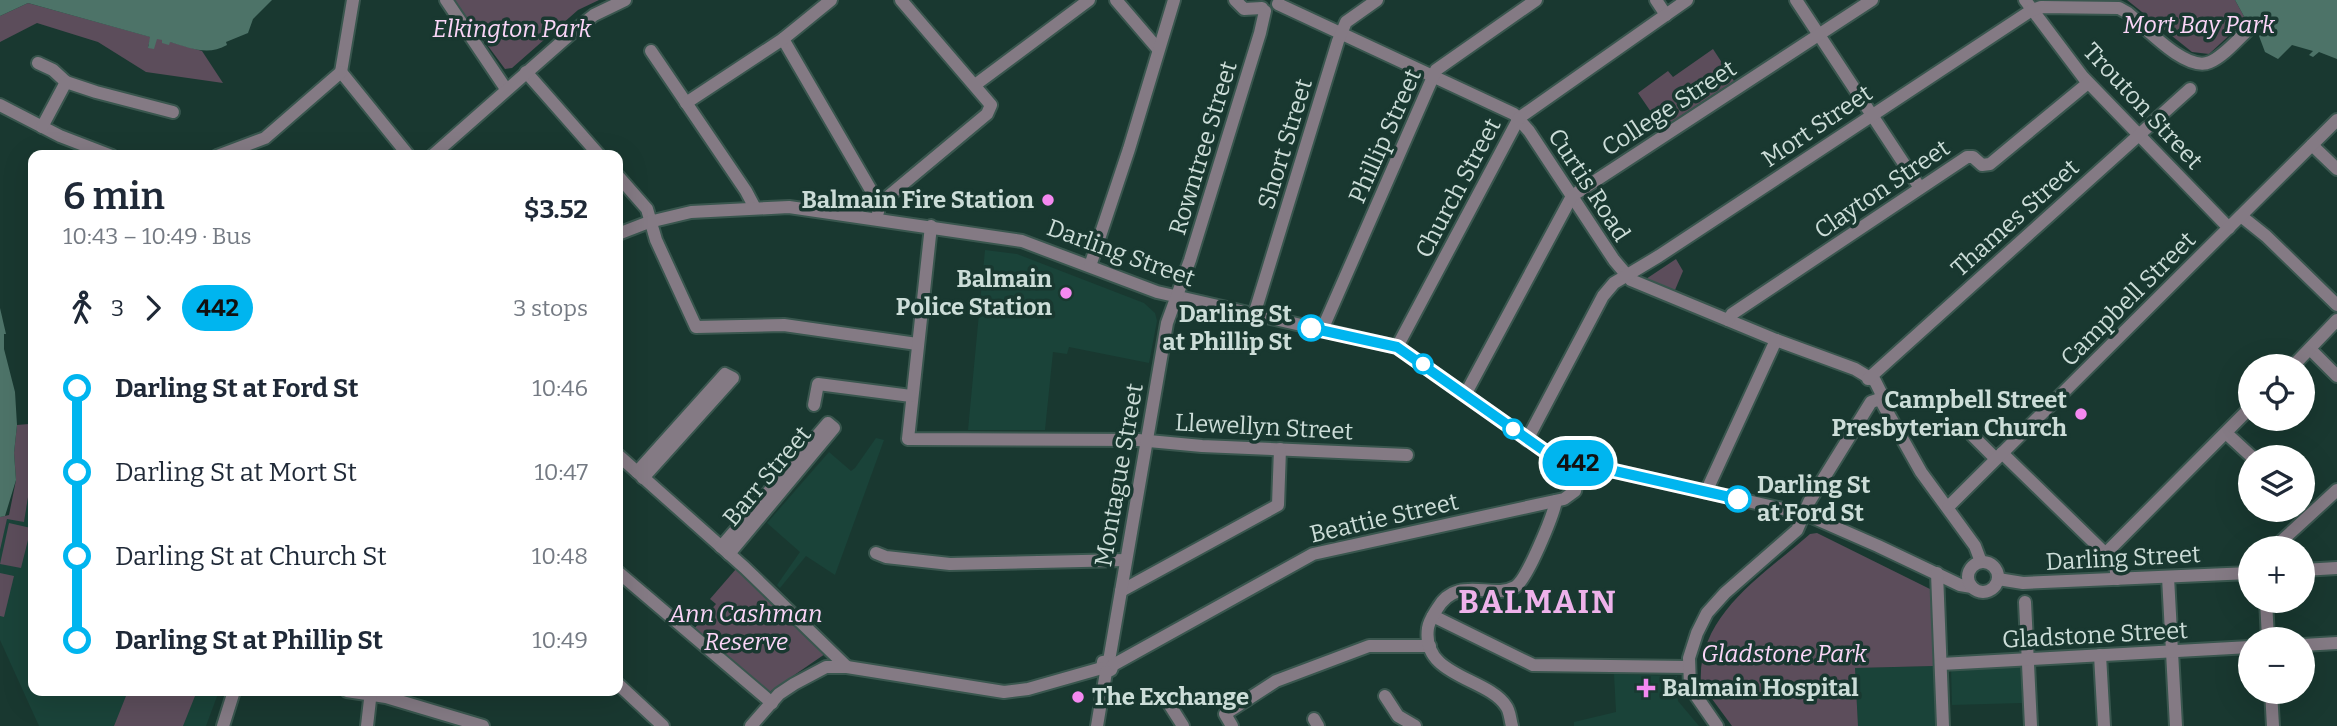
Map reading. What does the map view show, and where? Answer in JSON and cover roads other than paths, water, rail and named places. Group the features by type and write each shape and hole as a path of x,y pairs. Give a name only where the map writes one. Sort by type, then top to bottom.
{"street":[{"path":"235,150 256,143 274,132 341,72 353,0"},
{"path":"446,0 506,89"},
{"path":"439,150 594,15 625,0"},
{"path":"686,103 783,39 831,0"},
{"path":"879,204 987,114 991,105 901,0"},
{"path":"975,85 1090,0"},
{"path":"1116,0 1158,48"},
{"path":"1090,266 1174,0"},
{"path":"1235,0 1244,9 1262,6 1274,10 1278,2"},
{"name":"Short Street","path":"1254,315 1341,32 1346,22 1377,0"},
{"name":"Phillip Street","path":"1322,330 1432,76 1442,64 1536,0"},
{"path":"1656,0 1666,15"},
{"name":"Church Street","path":"1397,347 1519,118 1687,0"},
{"path":"1796,0 1920,188"},
{"name":"College Street","path":"1465,395 1572,196 1872,0"},
{"name":"Curtis Road","path":"1278,2 1519,118 1626,276 1641,286 1776,341 1855,369 1875,381 1881,399 1921,472 1975,546 1981,562"},
{"name":"Mort Street","path":"1527,440 1603,296 1614,283 1873,114 2028,5 2119,8 2182,59 2205,64 2248,30"},
{"name":"Trouton Street","path":"2028,5 2088,83 2229,228"},
{"name":"Rowntree Street","path":"1177,298 1252,61 1262,6"},
{"path":"783,39 879,204 877,218"},
{"path":"651,51 755,208"},
{"path":"38,64 54,70 66,82 173,111"},
{"path":"341,72 404,150"},
{"path":"526,72 595,150"},
{"path":"42,127 66,82"},
{"name":"Clayton Street","path":"1728,320 1732,314 1967,157 1973,157 1982,165 1990,164 2088,83"},
{"name":"Thames Street","path":"1868,379 2190,89"},
{"path":"0,105 42,127 98,150"},
{"name":"Campbell Street","path":"1948,507 2337,120"},
{"path":"2312,145 2337,169"},
{"path":"623,182 647,209 649,222 696,327 784,325 917,344"},
{"name":"Darling Street","path":"623,232 649,222 691,212 799,207 1022,241 1177,298 1397,347 1553,457 1804,514 1960,585 1972,587"},
{"path":"2241,216 2266,236 2337,305"},
{"path":"814,405 818,384 911,396 931,226"},
{"name":"Montague Street","path":"1097,726 1167,323 1177,298"},
{"path":"2305,354 2337,320"},
{"path":"1706,492 1776,341"},
{"path":"2310,349 2337,376"},
{"name":"Llewellyn Street","path":"911,396 908,439 1147,441 1407,455"},
{"path":"1717,726 1692,692 1689,667 1693,642 1707,613 1740,578 1797,530 1871,402 1881,399"},
{"path":"640,475 699,409"},
{"path":"2106,553 2238,421"},
{"path":"2227,433 2240,445"},
{"path":"1972,435 2106,553 2115,565 2117,579"},
{"path":"1121,591 1278,505 1280,449"},
{"name":"Barr Street","path":"725,551 805,456"},
{"path":"623,460 725,551 847,667"},
{"path":"1512,726 1509,710 1500,699 1439,662 1430,646 1428,628 1441,602 1450,595 1471,589 1505,590 1517,585 1554,513 1556,501 1572,495 1575,491 1581,464"},
{"path":"2315,511 2337,490"},
{"name":"Beattie Street","path":"751,726 786,689 821,669 833,666 1004,692 1028,690 1107,666 1313,554 1556,501"},
{"path":"2287,536 2303,522"},
{"path":"876,553 886,557 950,564 1126,560"},
{"path":"1981,562 1992,565 1998,579 1990,590 1980,591 1972,587 1968,573 1974,565 1981,562"},
{"path":"2315,569 2337,568"},
{"path":"1937,573 1943,726"},
{"name":"Darling Street","path":"1937,573 1968,573"},
{"name":"Darling Street","path":"1998,579 2023,583 2238,574"},
{"path":"623,576 772,703"},
{"path":"2168,577 2176,726"},
{"path":"2025,602 2031,726"},
{"path":"1433,616 1533,665 1689,667"},
{"path":"2315,644 2337,643"},
{"path":"1232,726 1225,714 1276,681 1369,646 1430,646"},
{"name":"Gladstone Street","path":"1941,664 2238,648"},
{"path":"2100,655 2104,726"},
{"path":"623,689 663,726"},
{"path":"223,726 232,696"},
{"path":"367,726 370,696"},
{"path":"383,696 483,726"},
{"path":"1385,696 1398,716 1415,726"},
{"path":"1166,699 1182,726"},
{"path":"2272,704 2273,726"}],"place":[{"name":"Balmain Fire Station","path":"1048,200"},
{"name":"Balmain Police Station","path":"1066,293"},
{"name":"Darling St at Phillip St","path":"1311,328"},
{"name":"Campbell Street Presbyterian Church","path":"2081,414"},
{"name":"Darling St at Ford St","path":"1738,499"},
{"name":"Balmain Hospital","path":"1646,688"},
{"name":"The Exchange","path":"1078,697"}],"district":[{"name":"BALMAIN","path":"1538,602"}],"park label":[{"name":"Mort Bay Park","path":"2199,25"},
{"name":"Elkington Park","path":"512,29"},
{"name":"Ann Cashman Reserve","path":"746,628"},
{"name":"Gladstone Park","path":"1784,654"}]}
